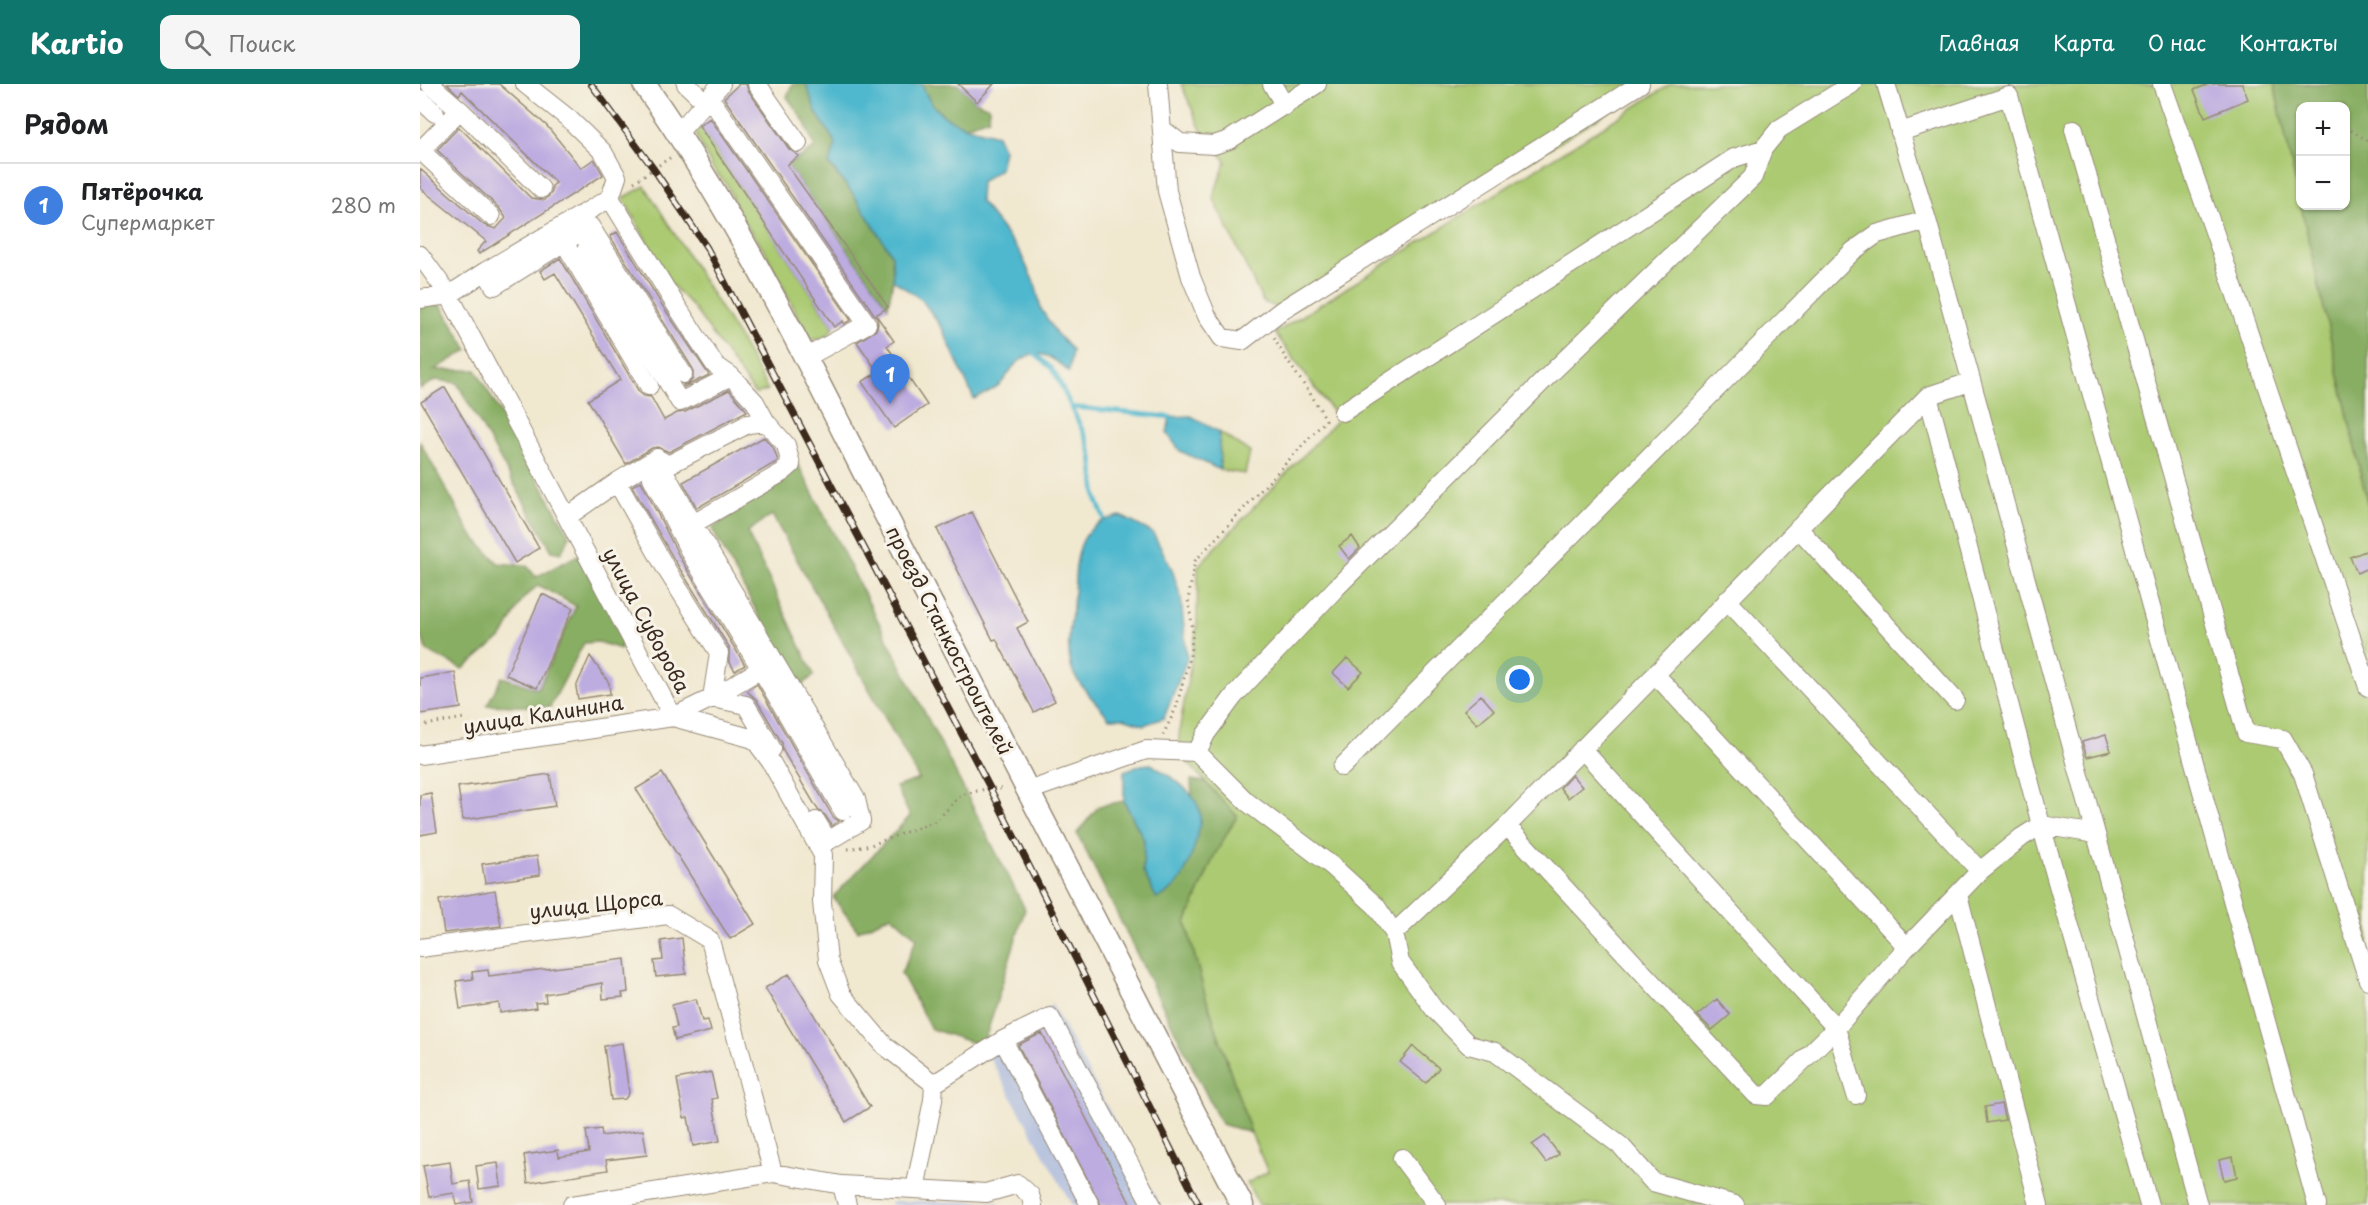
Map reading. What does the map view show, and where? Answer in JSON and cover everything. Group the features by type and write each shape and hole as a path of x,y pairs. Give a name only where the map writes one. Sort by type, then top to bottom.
{"main road":[{"name":"проезд Станкостроителей","path":"644,84 679,142 722,204 805,358 1242,1205"}],"street":[{"path":"430,84 541,189"},
{"path":"420,299 449,295 610,198 617,177 603,152 568,118 525,84"},
{"path":"686,84 712,94 867,324 805,358"},
{"path":"758,84 798,143"},
{"path":"1158,84 1167,191 1191,277 1207,316 1222,338 1242,340 1282,310 1640,84"},
{"path":"1272,84 1285,106"},
{"path":"1163,130 1180,143 1214,144 1229,140 1317,84"},
{"path":"1197,752 1206,734 1234,696 1337,587 1546,378 1754,177 1763,149 1779,129 1852,84"},
{"path":"1886,84 1927,220 2198,1205"},
{"path":"2162,84 2221,250 2368,687"},
{"path":"679,142 712,94"},
{"path":"1900,132 2009,96 2317,1205"},
{"path":"420,99 435,113"},
{"path":"460,110 420,150 491,216"},
{"path":"2074,129 2246,733 2283,740 2302,774 2368,980"},
{"path":"1343,412 1734,158 1763,149"},
{"path":"610,198 715,365 731,376 755,402 766,422 786,445 790,465 783,471 693,524"},
{"path":"1342,767 1853,250 1877,234 1927,220"},
{"path":"486,271 494,286 590,226 683,374"},
{"path":"564,242 648,387"},
{"path":"587,248 680,402 731,376"},
{"name":"улица Суворова","path":"420,255 449,295 673,717 754,739 771,762 823,855"},
{"path":"1394,933 1507,826 1928,396 1970,382"},
{"path":"1928,396 2041,825 2149,1205"},
{"path":"657,458 668,465 748,424 766,422"},
{"path":"567,517 617,482 657,458"},
{"path":"657,458 693,524 856,799 861,821 828,841 746,705 712,698"},
{"path":"652,478 691,554 843,811"},
{"path":"617,482 665,567 719,653 712,698"},
{"path":"1798,528 1955,700"},
{"path":"1727,600 1980,871"},
{"path":"673,717 712,698 761,669"},
{"path":"1655,674 1907,947"},
{"name":"улица Калинина","path":"420,755 673,717"},
{"path":"1582,749 1836,1028 1856,1095"},
{"path":"1028,791 1146,750 1197,752 1247,802 1332,866 1376,906 1394,933 1400,962 1434,1009 1469,1045 1495,1052 1621,1146 1653,1182 1735,1205"},
{"path":"1507,826 1756,1095 1767,1096 1836,1028 1907,947 1980,871 2022,837 2041,825 2096,834"},
{"path":"823,855 822,902 828,960 841,994 885,1046 934,1084"},
{"path":"1958,895 2039,1205"},
{"name":"улица Щорса","path":"420,948 668,915 710,940 773,1173"},
{"path":"934,1084 1003,1040 1050,1017 1152,1205"},
{"path":"1003,1040 1090,1205"},
{"path":"908,1194 933,1100 934,1084"},
{"path":"1402,1158 1437,1205"},
{"path":"572,1205 773,1173 908,1194 987,1199 1018,1184 1030,1195 1033,1205"},
{"path":"842,1185 847,1205"}],"path":[{"path":"2350,130 2368,141"},
{"path":"610,198 679,142"},
{"path":"1146,750 1163,735 1176,708 1190,656 1193,630 1188,600 1194,561 1326,420 1315,398 1283,355 1270,329"},
{"path":"420,726 464,718"},
{"path":"823,855 871,844 936,821 962,795 990,788 1028,791"}],"shaded area":[{"path":"1052,1005 1160,1205 1072,1205 983,1046"},
{"path":"892,1201 999,1202 999,1205 891,1205"}],"green space":[{"path":"792,84 806,84 816,112 836,144 829,165 854,195 892,255 893,280 888,307 787,165 815,148 804,121 787,97"},
{"path":"922,84 958,84 977,102 989,107 989,118 965,126 951,123 927,99"},
{"path":"1181,84 1652,84 1289,312 1263,302 1213,197 1226,161 1202,132"},
{"path":"1671,84 2274,84 2296,183 2296,210 2302,210 2368,506 2368,1205 1259,1205 1247,1183 1268,1172 1251,1133 1205,995 1186,923 1214,856 1237,816 1178,752 1180,726 1197,627 1198,566 1338,419 1275,333"},
{"path":"2274,84 2368,84 2368,506 2302,210 2350,210 2350,102 2296,102 2296,185"},
{"path":"696,125 699,125 834,327 825,338 810,340 764,249 742,220 727,185 713,169 697,137"},
{"path":"645,186 739,338 768,390 755,394 693,307 670,283 623,198"},
{"path":"420,303 441,305 468,350 434,370 476,370 570,536 561,553 552,551 457,383 436,380 420,389"},
{"path":"1219,432 1250,452 1245,474 1220,470"},
{"path":"420,442 471,534 498,563 527,566 536,577 578,555 623,630 621,649 598,642 584,643 550,707 487,705 502,677 538,689 576,606 538,585 522,600 503,636 463,669 427,651 420,633"},
{"path":"799,466 1025,909 983,1046 931,1029 901,973 917,938 891,915 858,931 833,897 910,816 896,787 919,779 772,515 747,532 814,675 798,688 712,529"},
{"path":"1191,780 1205,782 1237,816 1214,856 1186,923 1205,995 1251,1133 1221,1124 1077,833 1099,806 1124,801 1144,840 1143,871 1200,812 1192,797"}],"water":[{"path":"806,84 922,84 934,107 942,115 961,125 997,135 1004,150 1000,169 981,182 980,201 1020,252 1036,287 1041,309 1056,333 1072,350 1069,372 1048,357 1035,354 1021,360 1001,383 974,399 942,328 922,300 893,280 892,255 854,195 829,164 836,144 816,112"},
{"path":"1191,416 1219,432 1220,470 1180,451 1167,433 1170,417"},
{"path":"1121,516 1153,533 1172,569 1181,598 1187,659 1164,718 1144,725 1123,718 1109,718 1077,679 1071,666 1069,651 1079,550 1084,538 1093,528 1104,520"},
{"path":"1151,764 1187,790 1200,812 1197,839 1185,871 1174,888 1157,899 1143,871 1144,840 1124,801 1124,771"}],"building":[{"path":"447,84 499,84 547,126 581,168 594,159 603,175 479,254 477,251 486,241 420,188 420,169 484,225 496,229 506,218 499,208 437,150 459,127 531,198 545,200 556,183 462,91 459,95"},
{"path":"739,84 746,84 789,149 799,156 787,165 888,307 876,315 894,341 887,346 927,405 894,428 862,382 878,372 857,342 876,330 877,318 724,98"},
{"path":"958,84 994,84 977,102"},
{"path":"2209,84 2242,84 2248,99 2205,117 2194,90"},
{"path":"710,118 851,320 844,324 843,321 834,327 699,126"},
{"path":"617,232 709,375 684,387 683,385 693,379 693,369 610,236"},
{"path":"560,258 639,392 651,397 664,420 729,390 747,411 669,452 658,447 652,448 626,464 588,400 620,380 555,273 545,279 540,271"},
{"path":"445,387 539,548 515,563 421,402"},
{"path":"764,437 774,449 778,461 697,508 683,482"},
{"path":"641,481 681,560 745,665 735,671 729,661 729,647 675,561 632,486"},
{"path":"972,512 1028,622 1017,628 1055,701 1034,712 996,639 993,640 937,529"},
{"path":"1352,536 1360,548 1349,559 1339,546"},
{"path":"2368,550 2368,568 2357,573 2350,557"},
{"path":"542,594 573,608 537,688 506,675"},
{"path":"590,656 609,683 610,694 578,699 576,687"},
{"path":"1347,658 1363,672 1348,687 1333,673"},
{"path":"455,672 461,708 420,714 420,678"},
{"path":"757,684 833,817 839,821 832,826 825,815 818,810 756,699 747,691"},
{"path":"1481,695 1494,710 1477,724 1464,710"},
{"path":"2106,735 2111,751 2087,757 2082,742"},
{"path":"662,773 755,924 730,939 636,789"},
{"path":"550,774 555,806 463,820 458,787"},
{"path":"1572,775 1582,787 1568,798 1560,788"},
{"path":"431,793 437,832 420,835 420,795"},
{"path":"537,856 540,875 485,883 482,864"},
{"path":"495,890 501,926 444,933 439,900"},
{"path":"682,938 686,974 656,977 654,961 663,960 661,941"},
{"path":"625,959 628,992 622,993 623,997 603,999 602,983 545,994 546,1002 535,1003 536,1008 500,1013 499,1003 460,1009 456,981 473,979 472,972 488,970 489,976"},
{"path":"789,974 870,1107 846,1122 765,988"},
{"path":"696,999 702,1021 708,1020 711,1031 675,1040 672,1028 677,1027 672,1005"},
{"path":"1717,999 1730,1015 1712,1030 1697,1015"},
{"path":"1042,1033 1131,1205 1101,1205 1018,1045"},
{"path":"622,1043 629,1093 625,1099 611,1100 604,1046"},
{"path":"1413,1046 1439,1068 1426,1083 1400,1062"},
{"path":"711,1072 717,1098 712,1099 720,1141 693,1146 688,1117 684,1118 677,1079"},
{"path":"2001,1104 2005,1120 1987,1123 1985,1107"},
{"path":"601,1129 602,1136 643,1130 647,1155 606,1160 608,1170 528,1183 524,1155 558,1150 559,1157 589,1152 586,1131"},
{"path":"1545,1136 1559,1154 1546,1163 1532,1145"},
{"path":"2233,1157 2237,1177 2224,1180 2219,1160"},
{"path":"450,1162 453,1184 470,1181 473,1202 457,1205 454,1193 429,1197 423,1166"},
{"path":"498,1163 501,1186 479,1189 476,1166"}],"waterway":[{"path":"1035,354 1051,368 1057,377 1087,440 1092,456 1096,498 1104,518"},
{"path":"1072,407 1170,417"}],"railway":[{"path":"591,84 653,168 707,248 990,788 1199,1205"}],"place":[{"name":"Пятёрочка","path":"890,404"}]}
